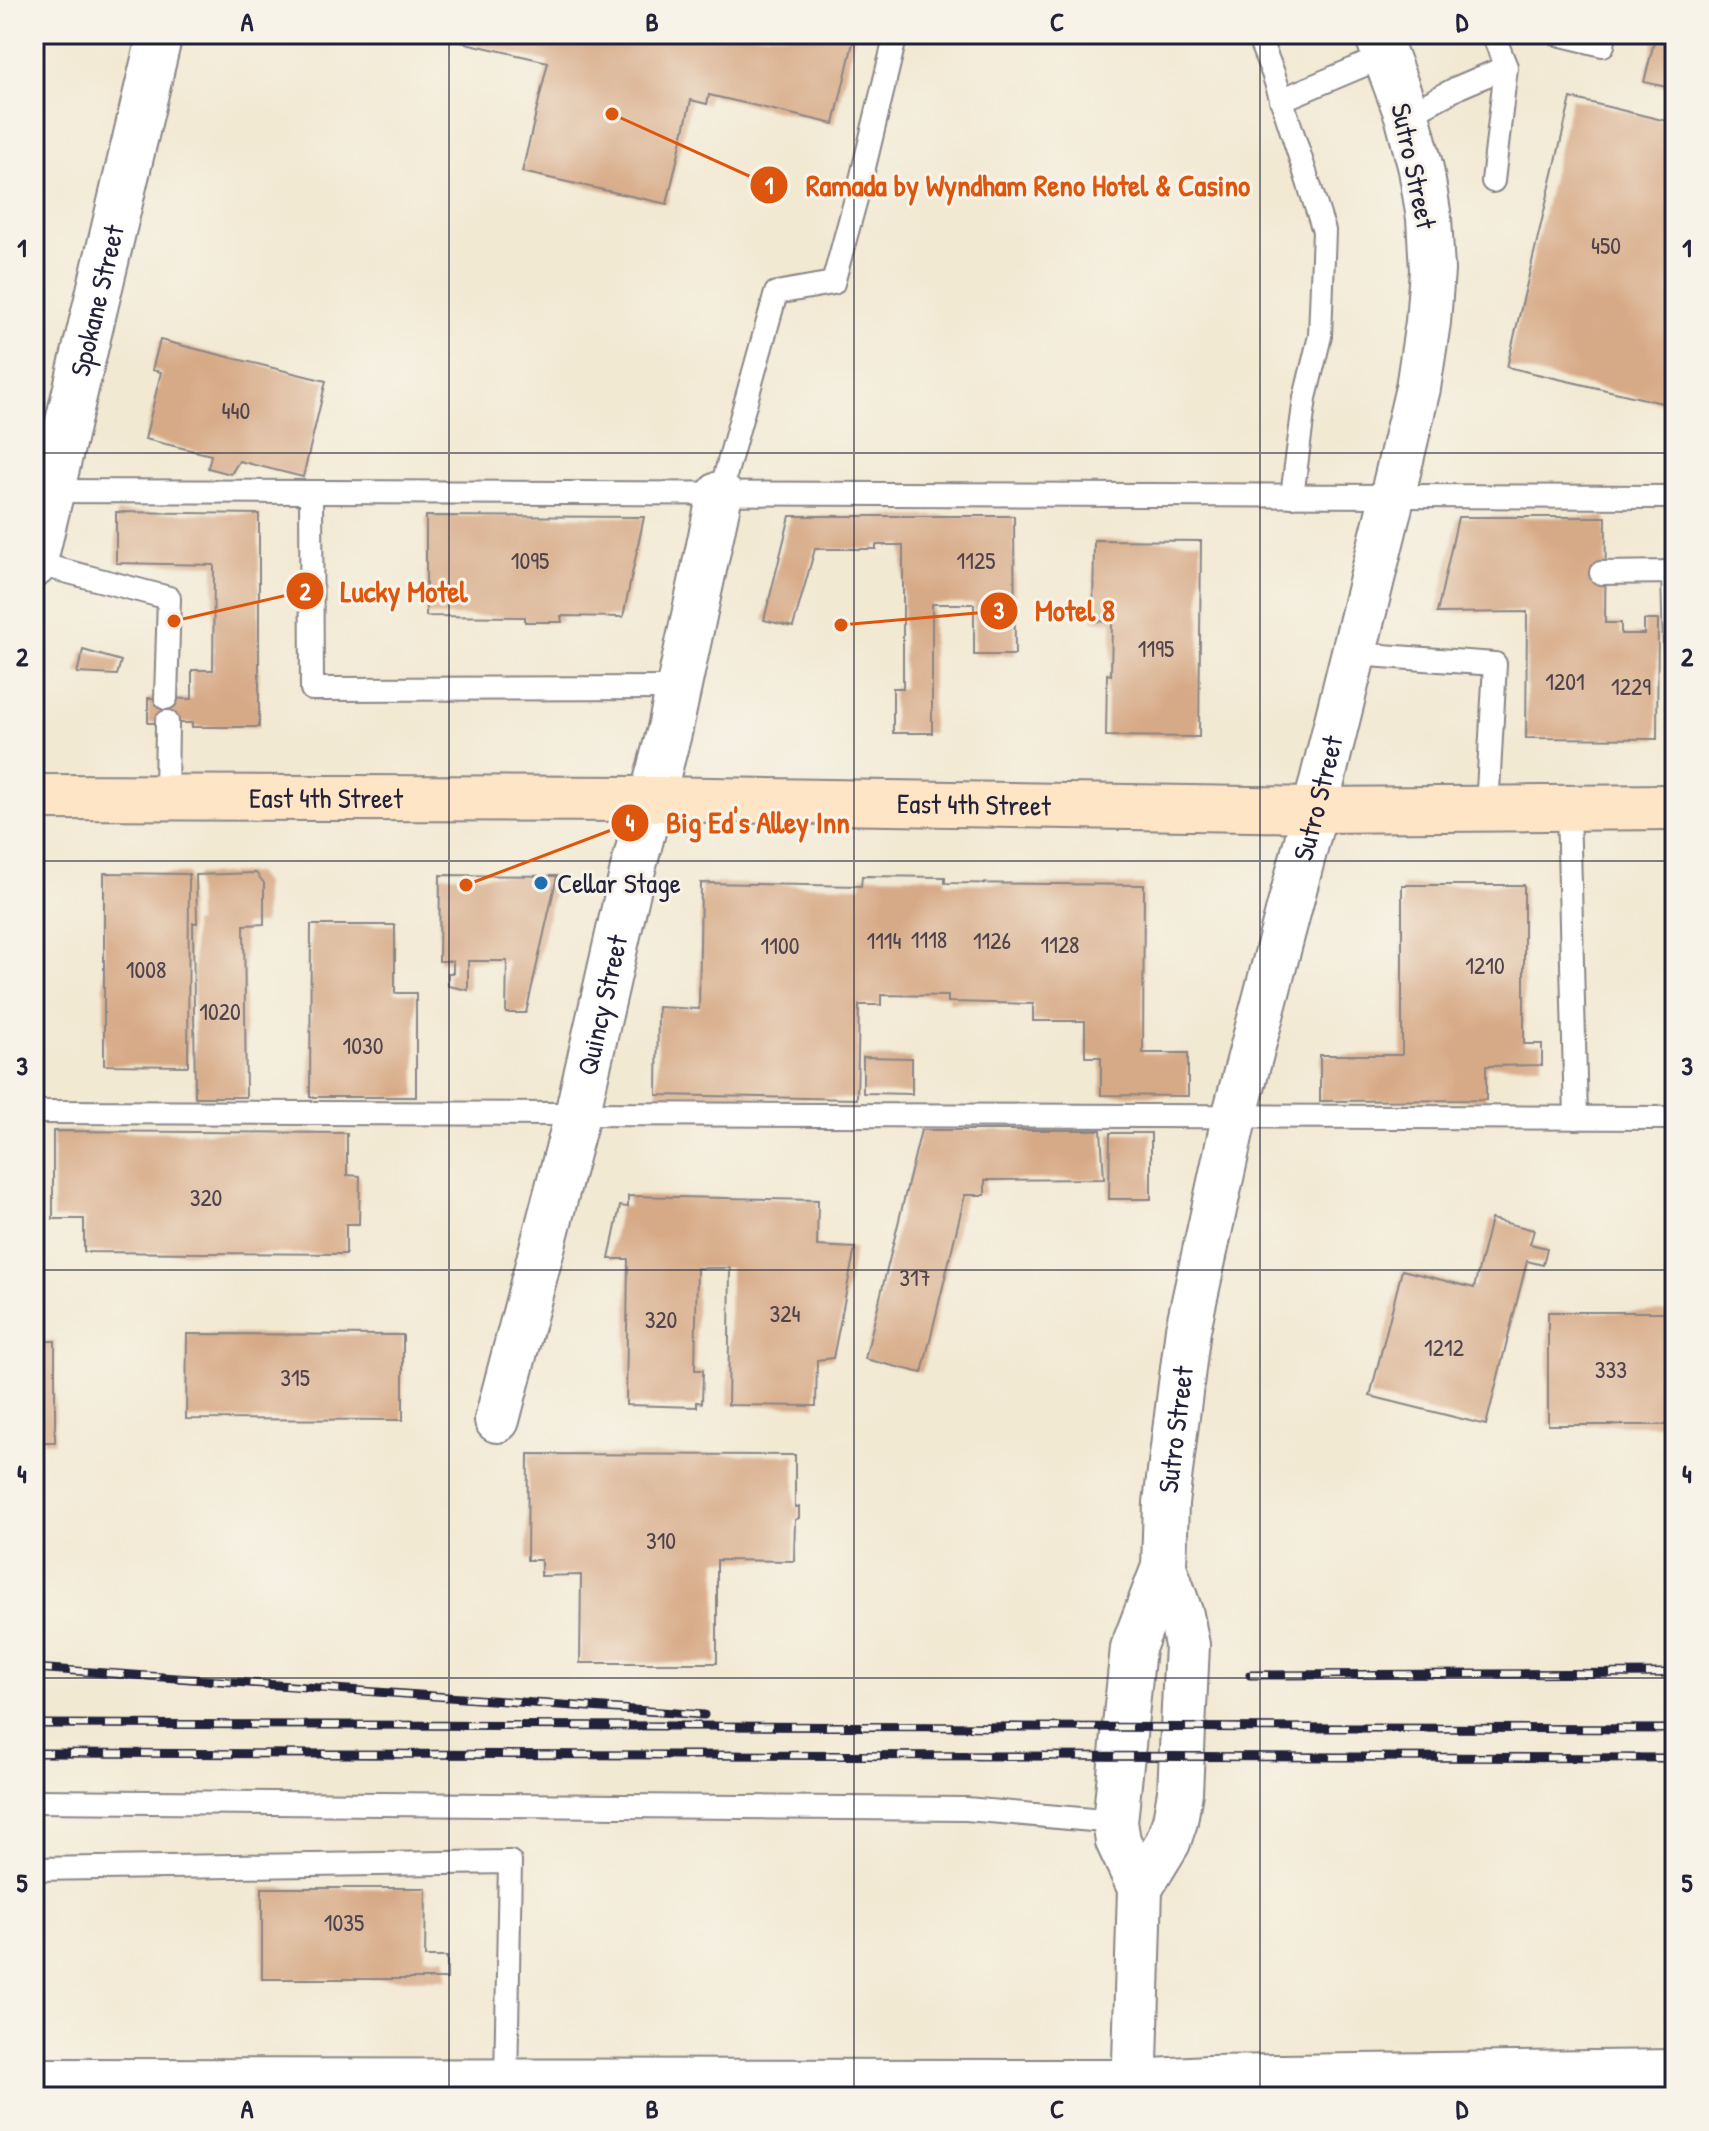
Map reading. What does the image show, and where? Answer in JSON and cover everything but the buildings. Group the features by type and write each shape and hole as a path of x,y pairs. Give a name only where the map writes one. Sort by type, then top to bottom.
{"main road":[{"name":"East 4th Street","path":"34,797 651,799 1315,810 1675,807"}],"street":[{"name":"Spokane Street","path":"34,564 43,491 160,34"},
{"name":"Sutro Street","path":"1134,2090 1140,1888 1118,1841 1115,1822 1133,1648 1164,1567 1166,1503 1188,1329 1234,1118 1354,654 1418,388 1428,322 1432,270 1425,194 1407,115 1381,45"},
{"name":"Quincy Street","path":"497,1420 577,1115 679,688 720,494"},
{"name":"Sutro Street","path":"1140,1888 1168,1842 1180,1792 1187,1645 1181,1615 1164,1567"},
{"path":"34,2081 506,2082 1134,2090 1209,2078 1675,2072"}],"lane":[{"path":"720,494 776,293 833,283 896,34"},
{"path":"1257,34 1324,231 1320,336 1305,398 1292,496"},
{"path":"1493,34 1506,67 1493,181"},
{"path":"1558,34 1603,45 1605,34"},
{"path":"1281,100 1381,45"},
{"path":"1407,115 1459,87 1506,67"},
{"path":"43,491 1675,497"},
{"path":"311,493 312,689 679,688"},
{"path":"34,564 169,598 166,698"},
{"path":"1601,573 1673,572 1675,649"},
{"path":"1354,654 1495,664 1487,809"},
{"path":"166,797 167,722"},
{"path":"1568,808 1576,1118"},
{"path":"34,1112 1675,1118"},
{"path":"34,1801 966,1809 1115,1822"},
{"path":"34,1869 510,1862 506,2082"}],"railway":[{"path":"34,1668 704,1715"},
{"path":"1250,1675 1675,1673"},
{"path":"34,1724 1675,1729"},
{"path":"34,1753 1675,1758"}],"place":[{"name":"Ramada by Wyndham Reno Hotel & Casino","path":"612,114"},
{"name":"Lucky Motel","path":"174,621"},
{"name":"Motel 8","path":"841,625"},
{"name":"Cellar Stage","path":"541,883"},
{"name":"Big Ed's Alley Inn","path":"466,885"}]}
